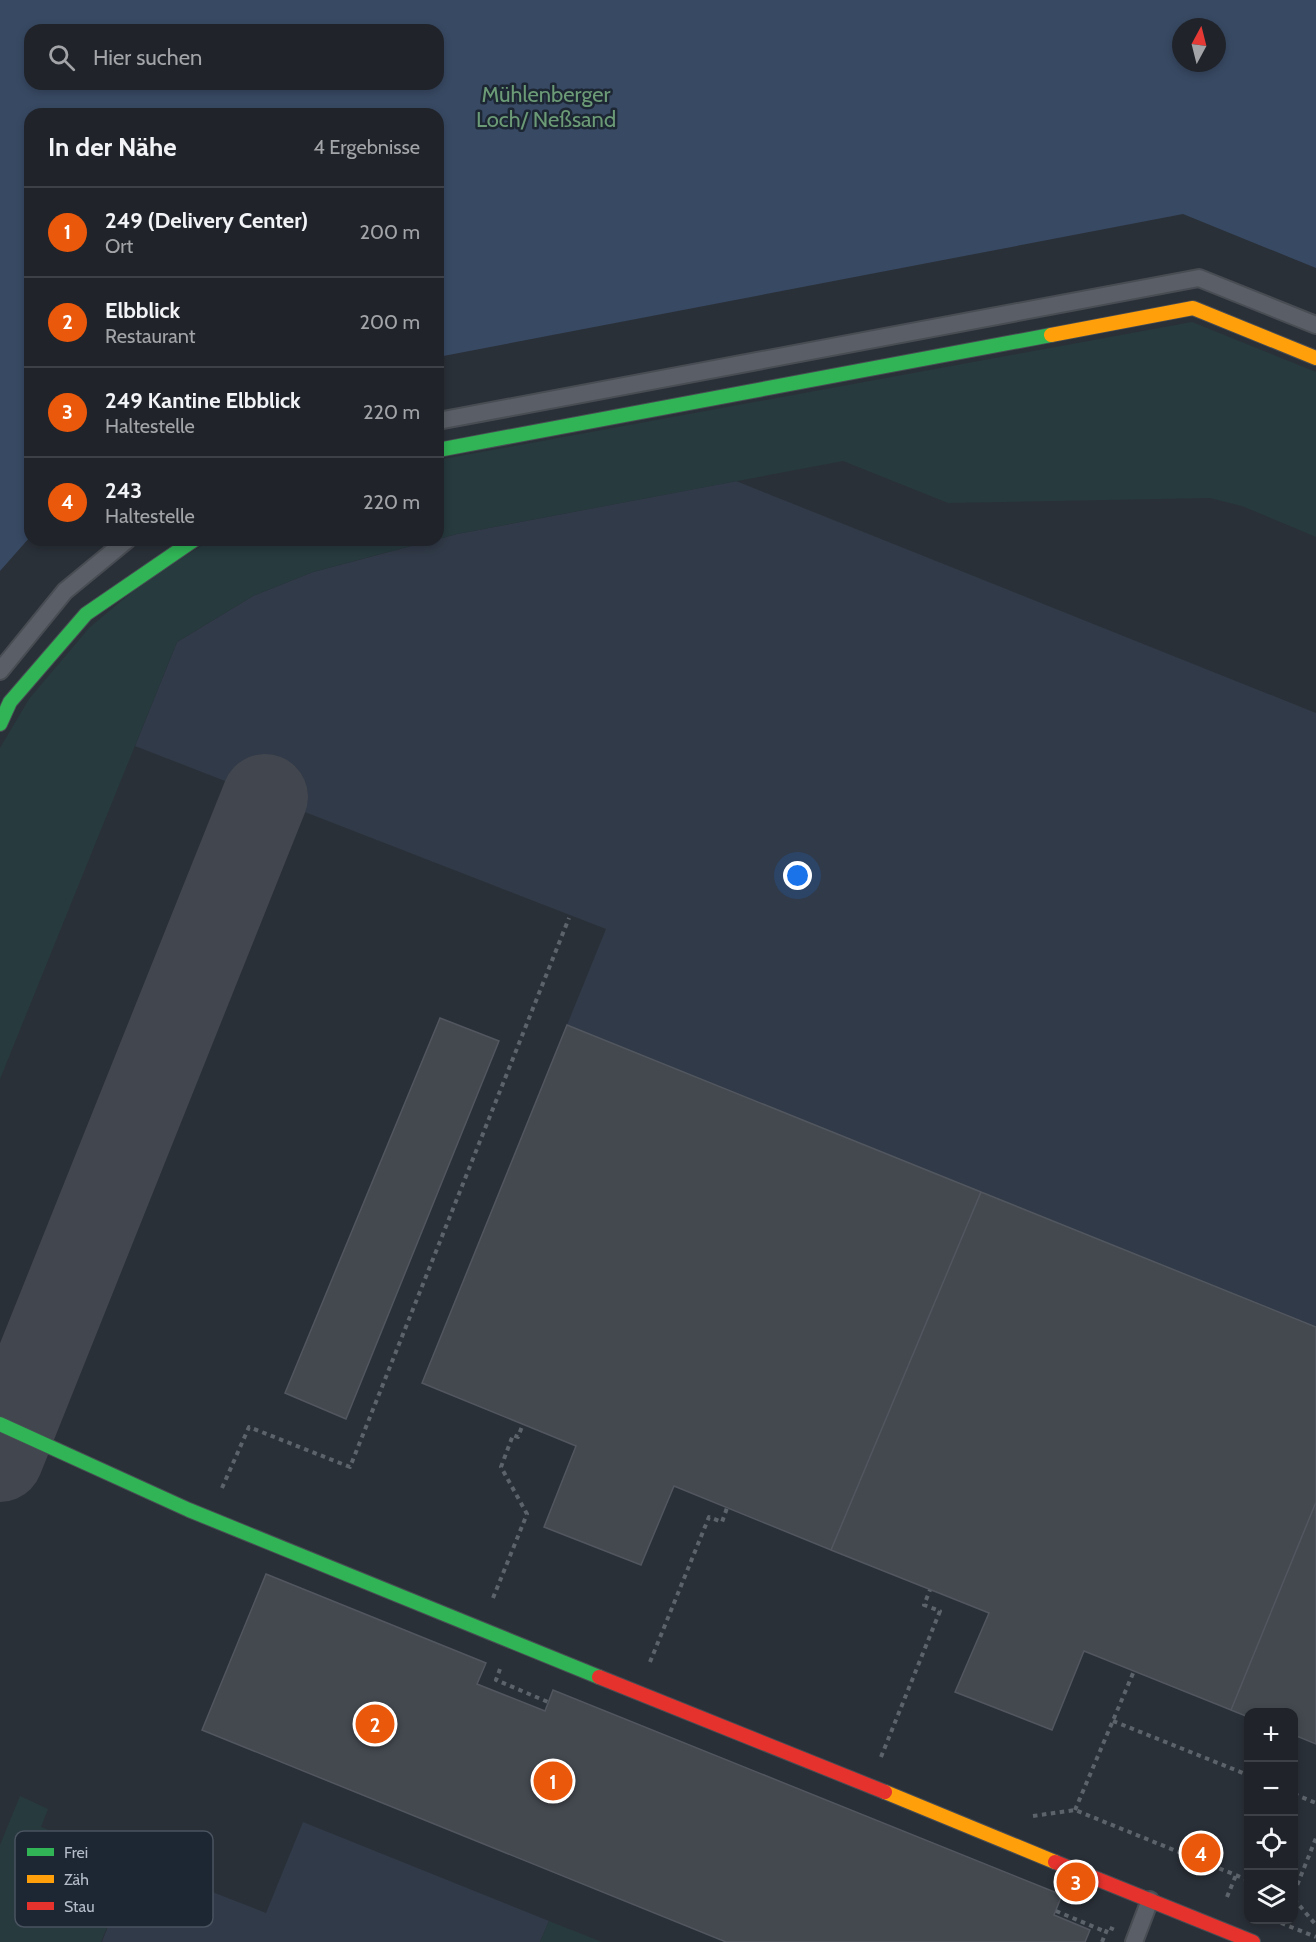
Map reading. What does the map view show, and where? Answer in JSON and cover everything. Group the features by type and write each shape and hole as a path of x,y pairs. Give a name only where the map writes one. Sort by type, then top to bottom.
{"street":[{"path":"444,449 1192,308 1316,358"},
{"path":"0,724 10,702 86,614 185,546"},
{"path":"0,1424 189,1510 1253,1942"}],"lane":[{"path":"444,420 1199,278 1316,325"},
{"path":"0,671 65,591 120,546"},
{"path":"1134,1942 1150,1900"}],"path":[{"path":"220,1491 249,1427 350,1467 569,918"},
{"path":"492,1602 526,1514 501,1467 513,1435 518,1437 523,1424"},
{"path":"649,1666 709,1517 722,1522 727,1508"},
{"path":"880,1760 940,1611 924,1605 930,1590"},
{"path":"1075,1810 1134,1671"},
{"path":"1113,1721 1244,1773"},
{"path":"1298,1796 1316,1803"},
{"path":"1031,1816 1075,1810 1244,1878"},
{"path":"1298,1881 1316,1838"},
{"path":"1298,1905 1316,1925"},
{"path":"1056,1911 1106,1932"},
{"path":"1283,1924 1316,1937"}],"shaded area":[{"path":"736,481 1316,713 1316,1327 567,1025 606,929 135,746 177,642 253,596 313,572 412,546 444,546 444,537"},
{"path":"303,1822 549,1921 540,1942 102,1942 108,1927 213,1927 213,1892 266,1913"}],"green space":[{"path":"1192,322 1316,372 1316,537 1242,506 1210,498 948,503 843,461 444,537 444,459"},
{"path":"201,546 410,546 313,572 253,596 177,642 0,1079 0,748 29,699 89,628 145,581"},
{"path":"20,1796 48,1809 41,1827 51,1831 15,1831 15,1927 107,1927 101,1942 0,1942 0,1845"},
{"path":"549,1921 602,1942 540,1942"}],"water":[{"path":"0,0 1316,0 1316,268 1183,214 444,356 444,108 24,108 24,544 0,571"}],"building":[{"path":"440,1018 499,1041 346,1419 285,1393"},
{"path":"567,1025 981,1192 831,1550 674,1486 641,1565 544,1527 576,1446 422,1383"},
{"path":"981,1192 1316,1327 1316,1502 1231,1710 1084,1651 1052,1730 955,1692 989,1613 831,1550"},
{"path":"1316,1502 1316,1744 1298,1737 1298,1708 1244,1708 1244,1715 1231,1710"},
{"path":"266,1574 486,1663 477,1684 545,1711 553,1690 1062,1895 1054,1915 1090,1930 1085,1942 726,1942 202,1730"}],"taxiway":[{"path":"0,1459 265,797"}],"traffic: fast":[{"path":"444,449 1051,335"},
{"path":"0,724 10,702 86,614 185,546"},
{"path":"0,1424 189,1510 599,1677"}],"traffic: slow":[{"path":"1051,335 1193,308 1316,358"},
{"path":"885,1792 1055,1862"}],"traffic: jam":[{"path":"599,1677 885,1792"},
{"path":"1055,1862 1253,1942"}],"place":[{"name":"Elbblick","path":"375,1724"},
{"name":"249 (Delivery Center)","path":"553,1781"},
{"name":"243","path":"1201,1853"},
{"name":"249 Kantine Elbblick","path":"1076,1882"}],"park label":[{"name":"Mühlenberger Loch/ Neßsand","path":"546,106"}]}
